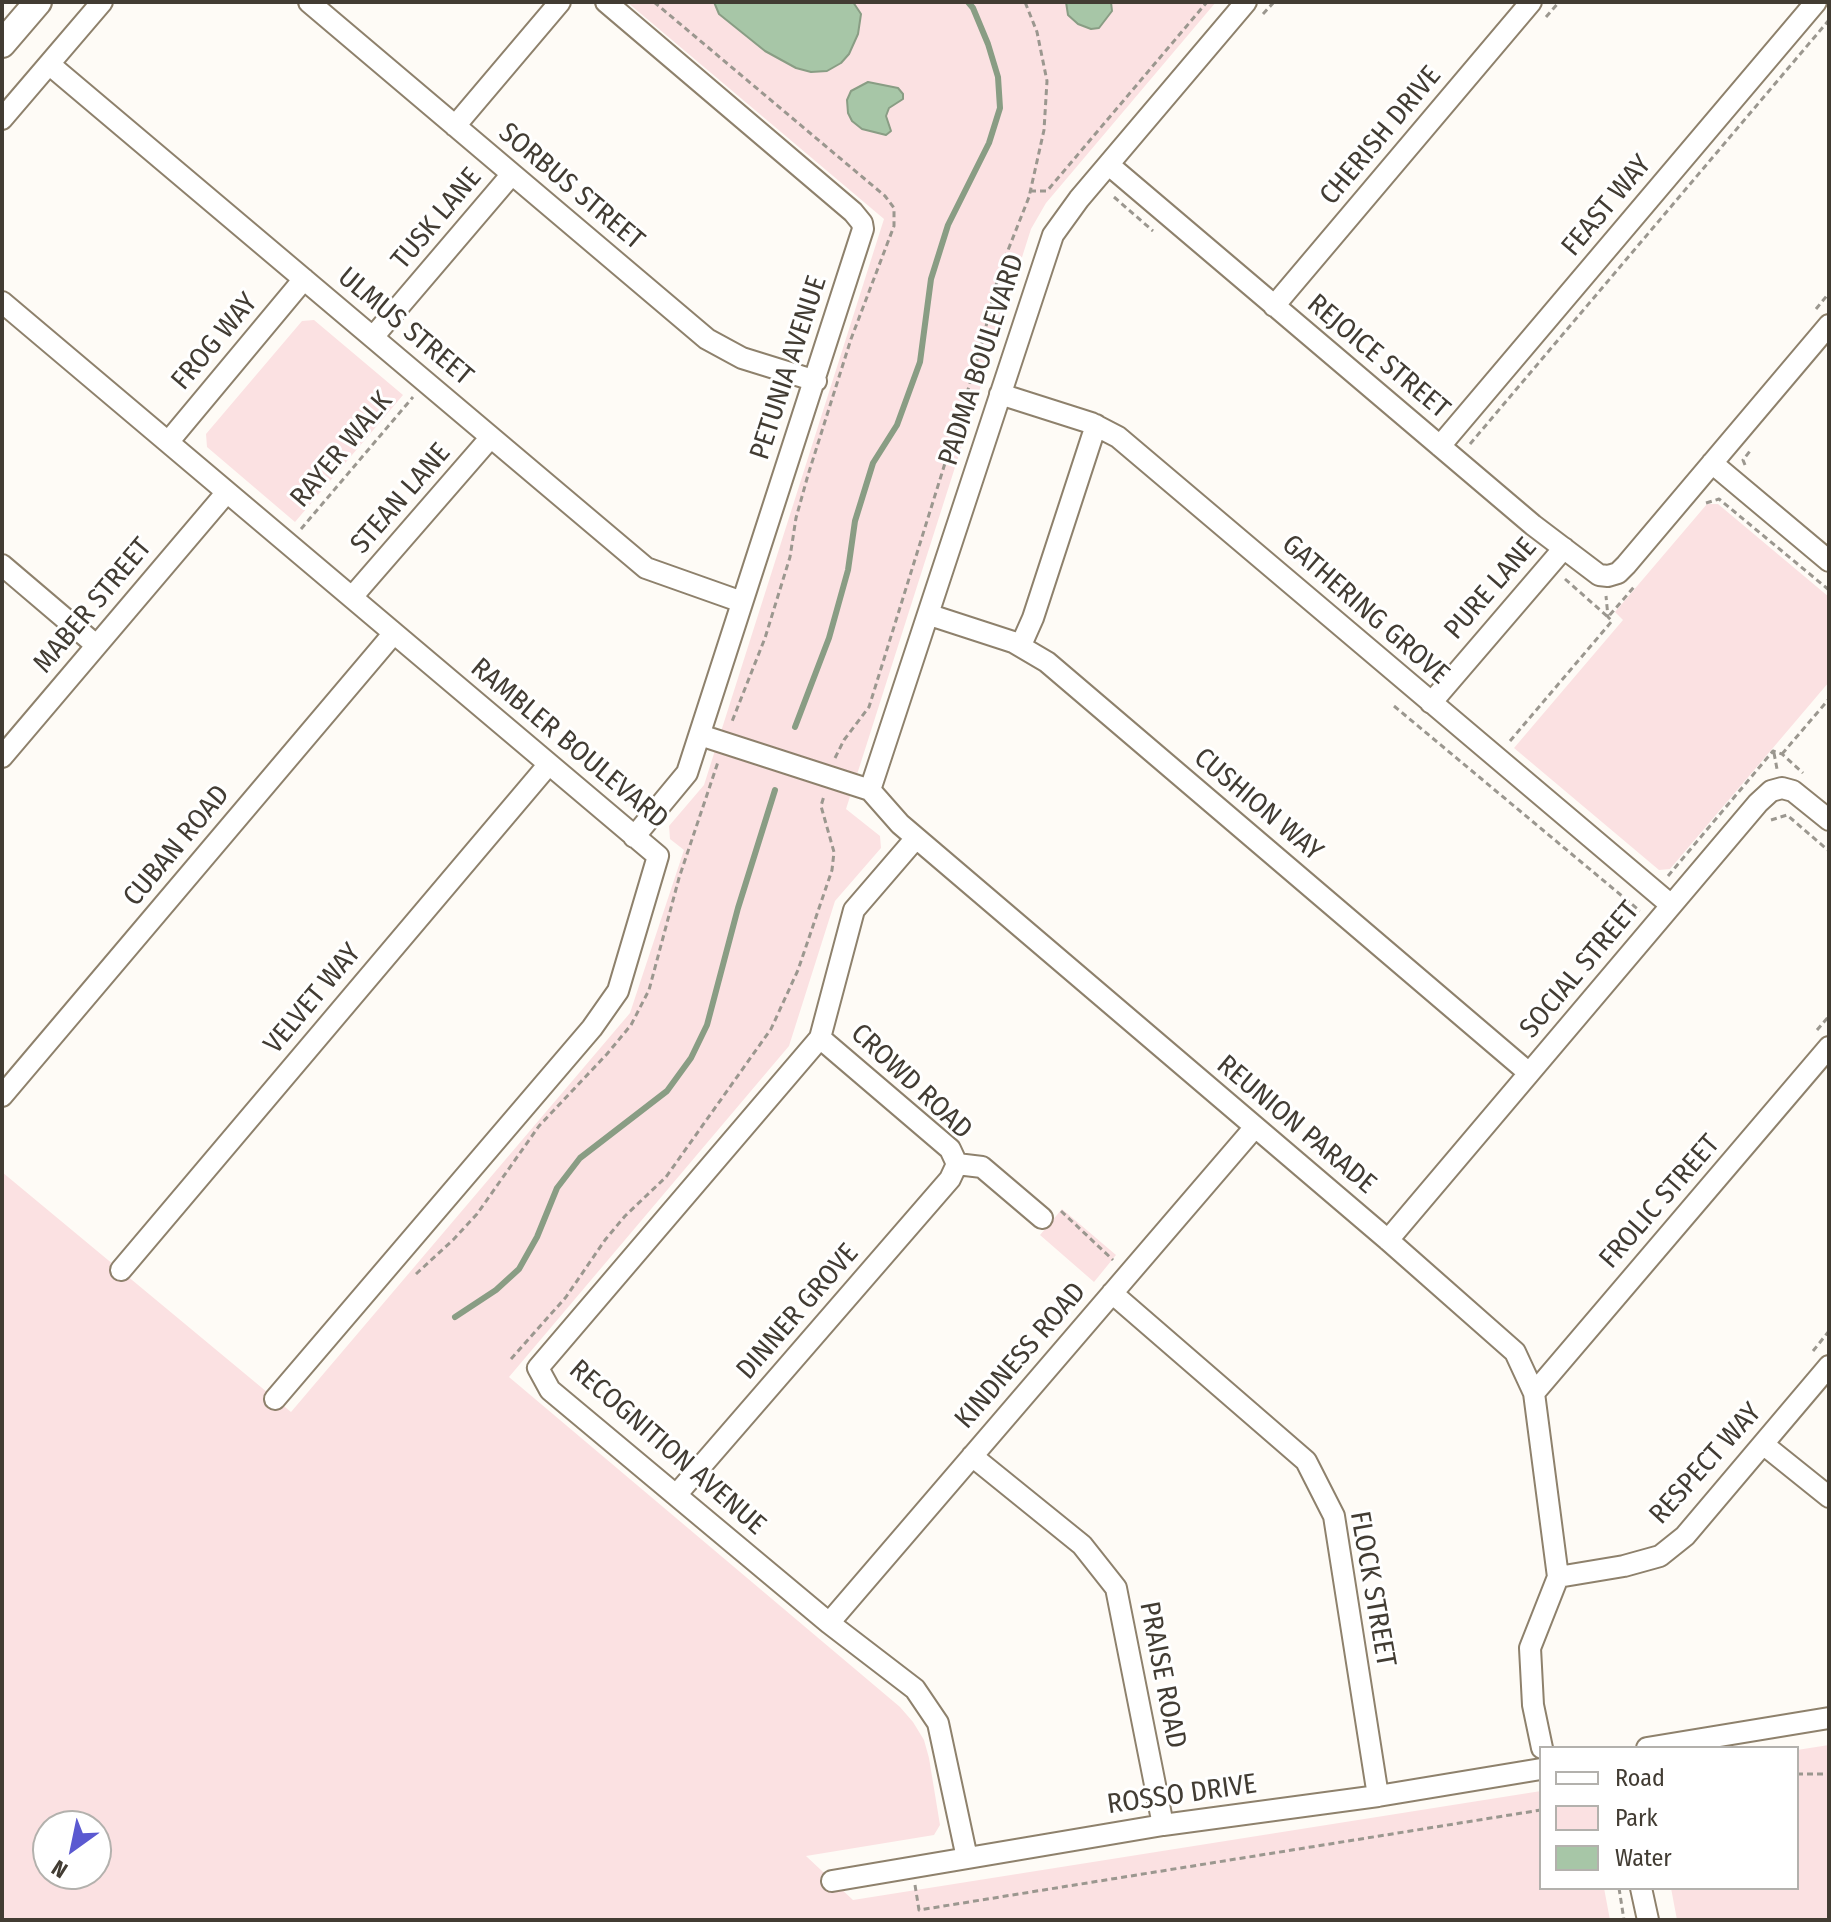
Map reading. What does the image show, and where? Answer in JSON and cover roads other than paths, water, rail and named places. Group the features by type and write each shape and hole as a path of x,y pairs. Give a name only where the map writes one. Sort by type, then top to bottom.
{"main road":[{"path":"2,18 14,2"},
{"path":"2,44 38,2"}],"street":[{"path":"2,119 102,2"},
{"name":"SORBUS STREET","path":"309,2 716,346 742,358 816,381"},
{"path":"455,126 560,2"},
{"name":"PETUNIA AVENUE","path":"606,2 842,202 862,223 861,239 816,381 687,773 634,837"},
{"name":"PADMA BOULEVARD","path":"870,790 1053,235 1079,199 1246,2"},
{"name":"CHERISH DRIVE","path":"1274,306 1531,2"},
{"name":"FEAST WAY","path":"1440,446 1816,2"},
{"name":"ULMUS STREET","path":"49,64 646,568 742,602"},
{"name":"REJOICE STREET","path":"1109,165 1440,446 1599,575 1618,573 1712,463"},
{"name":"TUSK LANE","path":"373,337 512,174"},
{"name":"FROG WAY","path":"169,441 304,279"},
{"name":"RAMBLER BOULEVARD","path":"2,302 658,856 618,991 592,1028 275,1399"},
{"path":"1829,325 1712,463 1829,561"},
{"name":"GATHERING GROVE","path":"1000,394 1096,425 1118,437 1671,905"},
{"path":"1021,645 1033,618 1096,425"},
{"name":"STEAN LANE","path":"352,597 491,437"},
{"name":"MABER STREET","path":"2,757 227,492"},
{"name":"PURE LANE","path":"1431,703 1564,548"},
{"path":"2,565 96,645"},
{"name":"CUSHION WAY","path":"930,615 1021,645 1037,654 1529,1073"},
{"name":"CUBAN ROAD","path":"2,1096 394,633"},
{"name":"REUNION PARADE","path":"700,735 870,790 916,838 1515,1352 1534,1393 1558,1577 1530,1648 1533,1705 1542,1746"},
{"name":"VELVET WAY","path":"121,1270 549,764"},
{"name":"SOCIAL STREET","path":"1388,1240 1758,803 1771,791 1782,788 1793,791 1829,820"},
{"name":"RECOGNITION AVENUE","path":"916,838 854,910 820,1038 538,1368 550,1390 829,1623 915,1689 938,1723 967,1858"},
{"name":"CROWD ROAD","path":"820,1038 950,1149 957,1164 982,1167 1042,1218"},
{"name":"FROLIC STREET","path":"1534,1393 1829,1047"},
{"name":"KINDNESS ROAD","path":"829,1623 1255,1127"},
{"name":"DINNER GROVE","path":"677,1494 950,1179 957,1164"},
{"name":"FLOCK STREET","path":"1112,1293 1306,1461 1334,1516 1378,1796"},
{"name":"RESPECT WAY","path":"1558,1577 1624,1566 1660,1556 1685,1536 1829,1366"},
{"path":"1763,1444 1829,1497"},
{"name":"PRAISE ROAD","path":"972,1456 1082,1545 1116,1588 1163,1825"},
{"path":"1659,1746 1829,1718"},
{"name":"ROSSO DRIVE","path":"832,1881 1163,1825 1378,1796 1539,1769"},
{"path":"1641,1890 1648,1920"}],"water":[{"path":"714,2 853,2 861,14 858,34 841,63 827,71 811,72 796,68 765,51 719,14"},
{"path":"1066,2 1111,2 1112,11 1099,28 1091,29 1078,24 1068,15"},
{"path":"868,82 898,88 903,94 903,99 889,108 886,116 891,131 886,135 862,129 848,113 847,100 851,91"}],"waterway":[{"path":"795,727 829,638 848,570 855,521 873,463 897,425 920,362 931,279 948,225 989,143 1000,108 998,77 988,44 968,2"},
{"path":"455,1317 496,1290 519,1269 537,1237 557,1188 580,1158 667,1091 691,1058 707,1025 738,908 775,790"}]}
